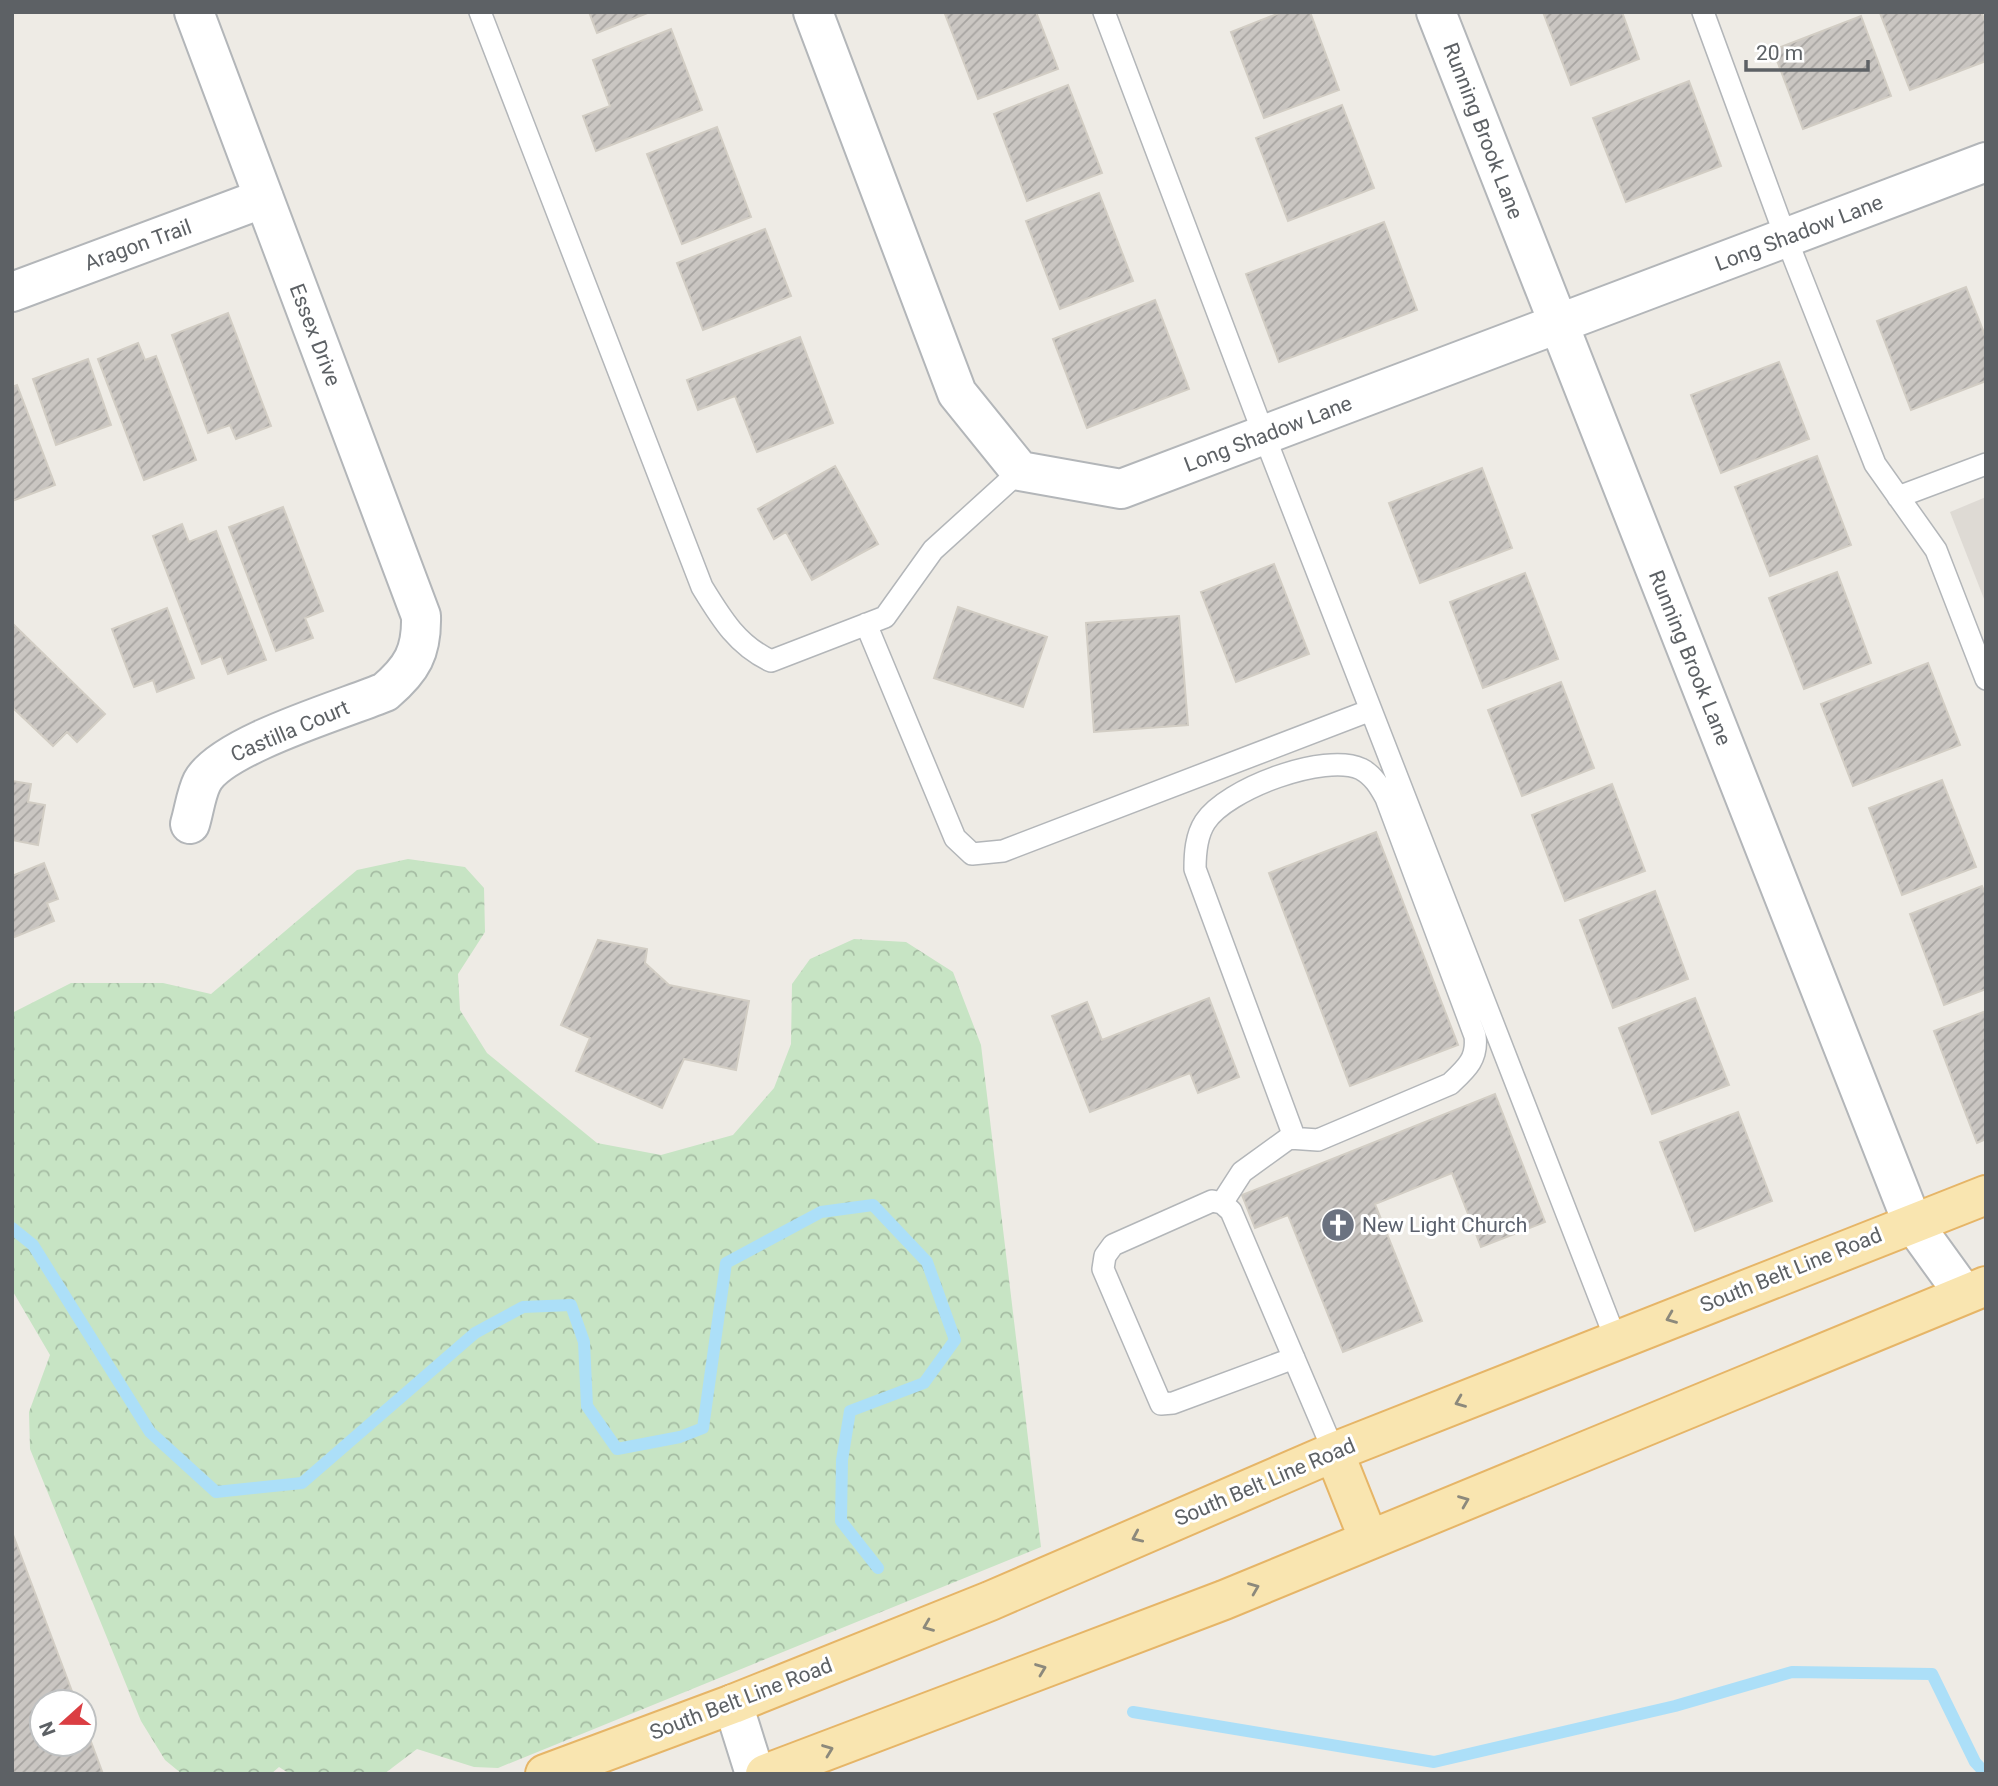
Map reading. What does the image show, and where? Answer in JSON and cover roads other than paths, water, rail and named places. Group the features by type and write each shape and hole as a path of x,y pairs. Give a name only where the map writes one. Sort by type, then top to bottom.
{"main road":[{"name":"South Belt Line Road","path":"545,1774 733,1704 990,1601 1334,1452 1986,1195"},
{"path":"765,1774 1224,1600 1975,1290"},
{"path":"1334,1452 1369,1541"}],"street":[{"name":"Essex Drive","path":"194,12 421,616 422,639 415,659"},
{"path":"813,12 957,393 1020,471"},
{"name":"Running Brook Lane","path":"1436,12 1912,1222 1975,1290"},
{"name":"Long Shadow Lane","path":"1020,471 1121,489 1986,162"},
{"name":"Aragon Trail","path":"12,292 264,198"},
{"name":"Castilla Court","path":"190,824 202,782 219,762 247,747 385,692 402,678 415,659"},
{"path":"733,1704 755,1774"}],"lane":[{"path":"480,12 702,587 720,616 749,650 771,660 885,617 933,550 1020,471"},
{"path":"1104,12 1616,1340"},
{"path":"1703,12 1786,238 1875,464 1936,550 1986,679"},
{"path":"1898,497 1986,464"},
{"path":"866,624 955,838 972,854 1003,851 1371,710"},
{"path":"1222,1203 1242,1172 1289,1138 1292,1130 1195,869 1195,848 1204,822 1232,797 1310,766 1337,764 1361,769 1376,781 1386,797 1475,1036 1477,1051 1467,1068 1450,1084 1318,1140 1289,1138"},
{"path":"1294,1358 1173,1403 1161,1404 1104,1269 1105,1256 1113,1245 1212,1201 1222,1203 1231,1211 1294,1358 1334,1452"}],"waterway":[{"path":"12,1228 33,1245 150,1432 216,1492 302,1483 475,1333 523,1307 571,1305 584,1342 587,1406 617,1449 680,1437 703,1428 726,1263 821,1212 873,1205 927,1262 955,1340 924,1383 850,1411 842,1460 841,1521 878,1568"},
{"path":"1133,1712 1434,1762 1675,1706 1792,1672 1932,1674 1975,1762 1986,1774"}],"place":[{"name":"New Light Church","path":"1338,1225"}]}
